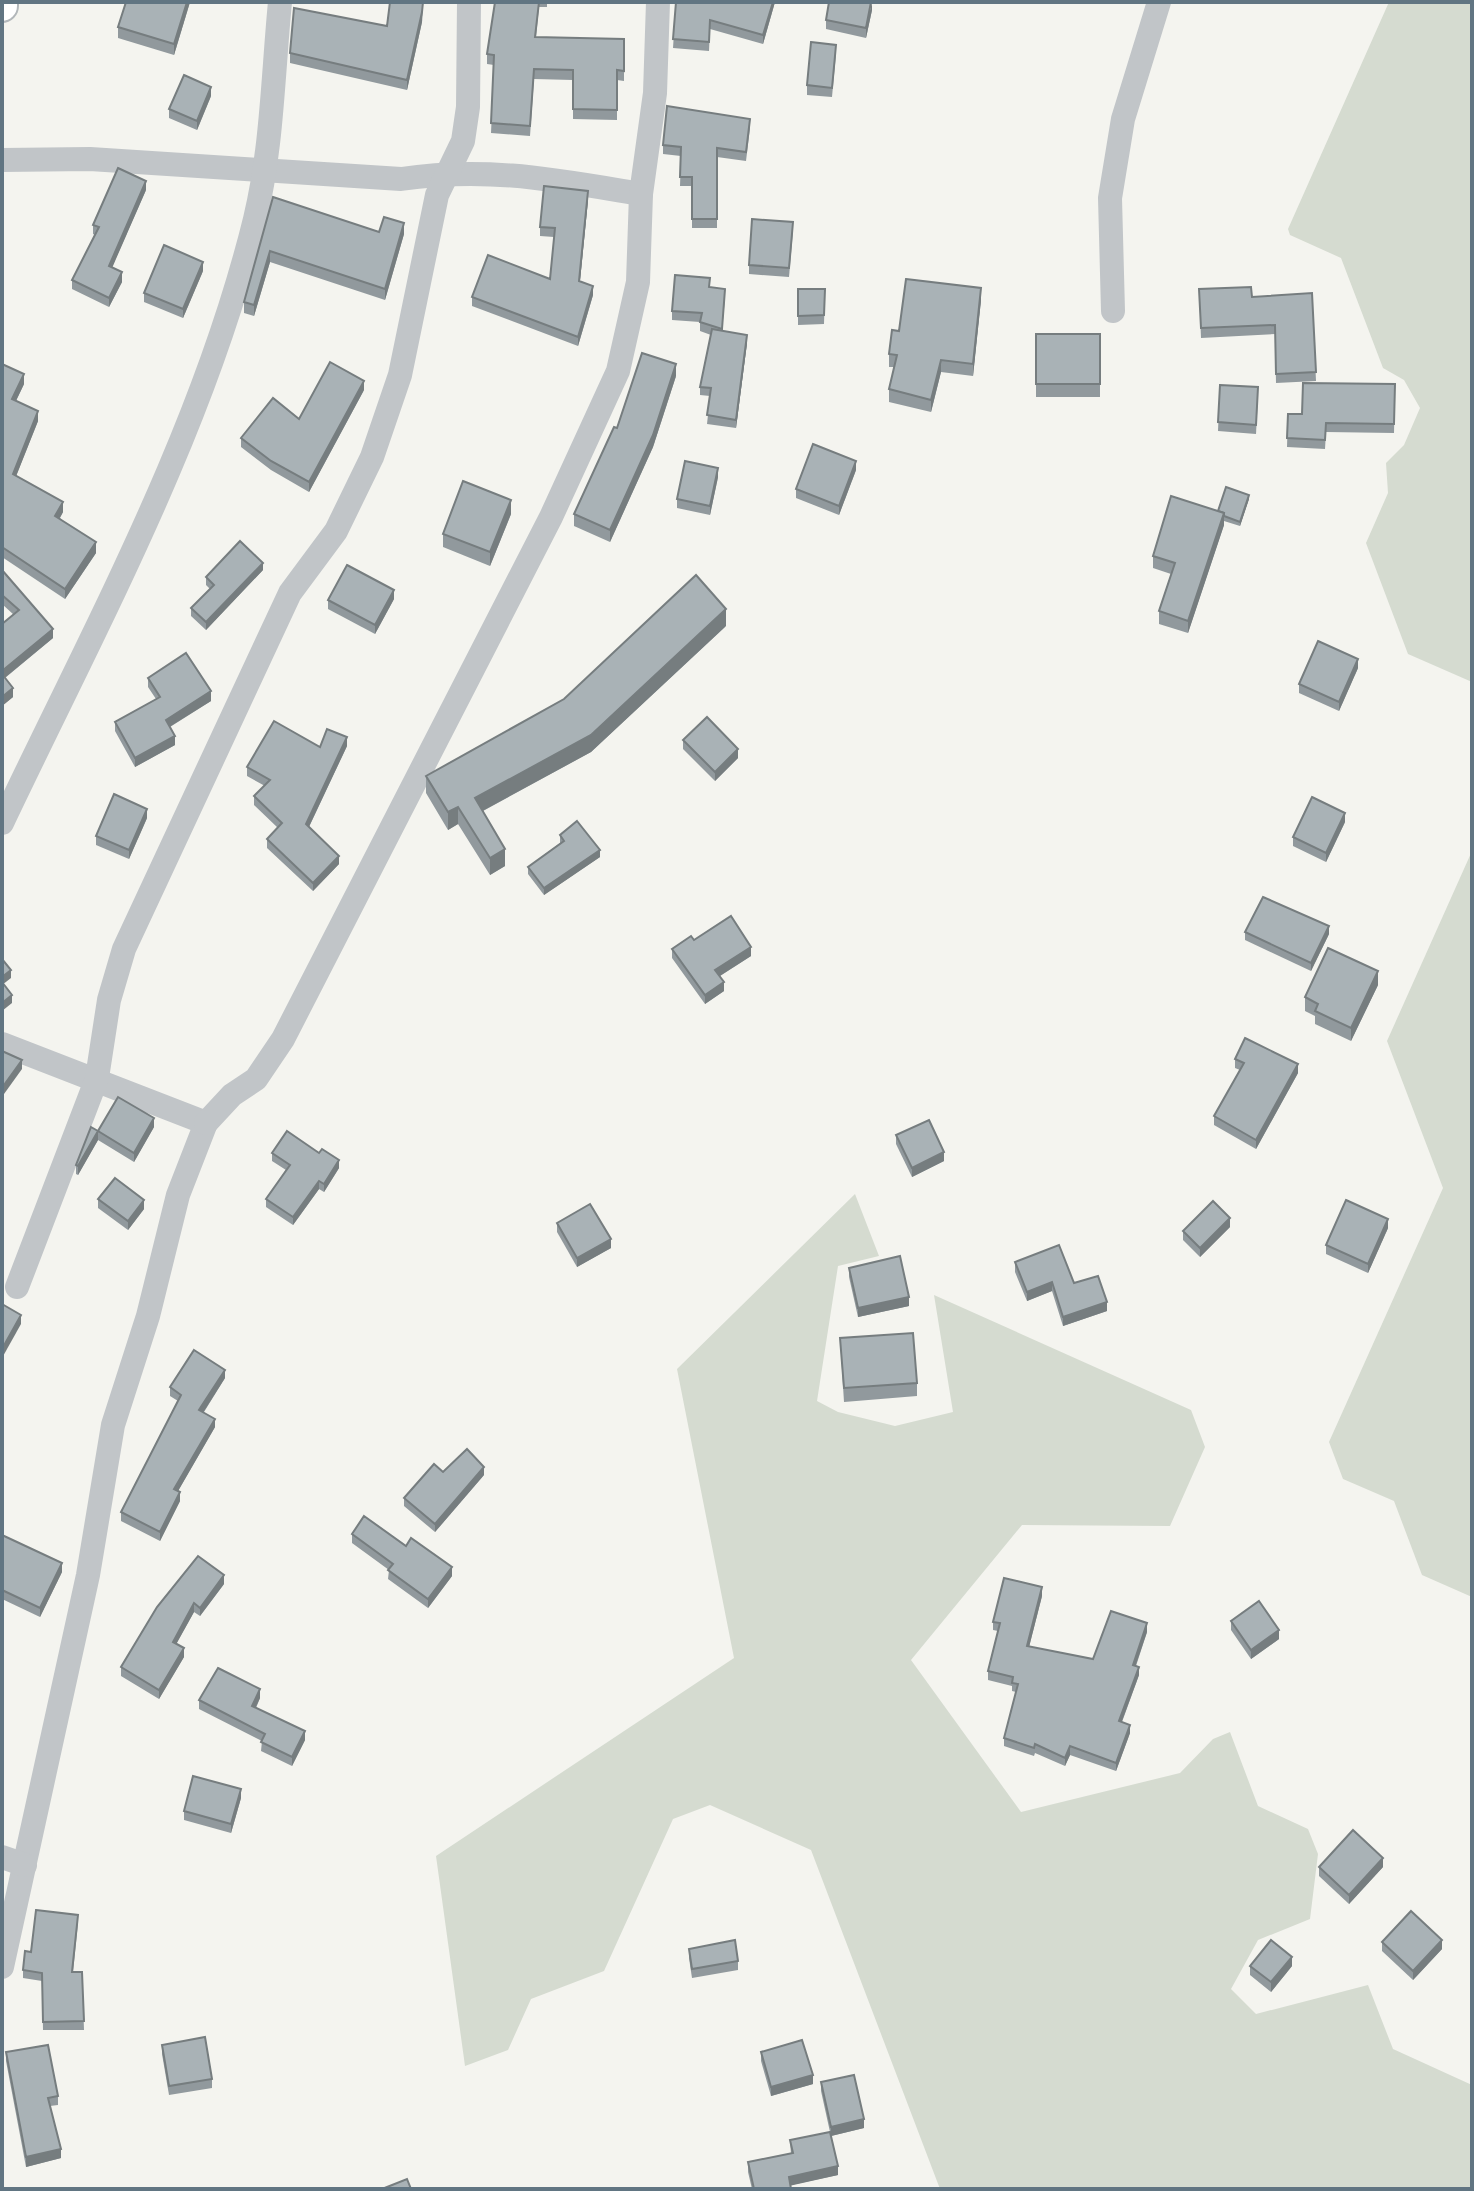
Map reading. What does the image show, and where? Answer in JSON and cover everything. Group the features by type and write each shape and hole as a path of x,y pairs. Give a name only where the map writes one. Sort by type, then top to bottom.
{"street":[{"path":"2,823 190,422 217,349 255,219 265,169 280,2"},
{"path":"17,1287 97,1078 109,1000 124,949 290,593 336,531 372,457 400,375 437,195 463,141 468,107 469,2"},
{"path":"2,1967 88,1575 113,1425 148,1316 182,1181 206,1123 232,1095 256,1079 283,1039 551,517 618,371 638,282 641,194 655,93 658,2"},
{"path":"1113,311 1110,198 1123,119 1159,2"},
{"path":"2,160 58,158 401,179 446,172 493,171 641,194"},
{"path":"2,1044 97,1078 206,1123"},
{"path":"2,1857 25,1865"}],"shaded area":[{"path":"1389,2 1472,2 1472,682 1408,654 1366,543 1388,493 1386,463 1404,445 1420,408 1404,380 1383,368 1341,258 1290,235 1288,229"},
{"path":"1472,851 1472,1597 1422,1575 1394,1501 1343,1479 1329,1442 1443,1188 1387,1041"},
{"path":"855,1194 879,1256 838,1266 817,1401 838,1412 895,1426 953,1412 934,1295 1191,1410 1205,1447 1170,1526 1022,1525 911,1660 1021,1812 1180,1773 1213,1739 1230,1732 1258,1806 1308,1829 1318,1854 1310,1919 1258,1940 1231,1989 1256,2014 1368,1985 1393,2049 1472,2085 1472,2189 940,2189 811,1850 710,1805 673,1819 604,1971 531,1999 508,2050 465,2066 436,1856 734,1658 677,1369"}],"building":[{"path":"126,2 187,2 174,44 118,27"},
{"path":"390,2 423,2 407,80 290,53 294,8 387,26"},
{"path":"495,2 539,2 535,37 624,39 624,71 617,70 617,110 573,109 573,70 534,69 530,126 491,123 494,55 487,54"},
{"path":"676,2 773,2 763,35 710,20 709,42 673,39"},
{"path":"829,2 871,2 866,28 826,20"},
{"path":"811,42 836,45 832,88 807,85"},
{"path":"184,75 211,87 197,121 169,109"},
{"path":"667,106 750,119 746,152 717,148 717,219 692,219 692,177 680,177 681,147 663,145"},
{"path":"118,168 146,181 109,266 122,272 109,298 72,280 99,227 93,225"},
{"path":"544,186 588,191 579,281 593,286 578,337 472,297 488,255 550,279 555,228 540,227"},
{"path":"273,197 379,232 384,217 404,223 385,289 270,251 254,305 244,302"},
{"path":"752,219 793,222 789,268 749,265"},
{"path":"164,245 203,262 183,309 144,293"},
{"path":"675,275 710,278 709,287 725,289 722,329 700,322 702,313 672,311"},
{"path":"906,279 981,288 973,364 941,360 931,400 889,389 897,355 889,354 892,330 899,331"},
{"path":"1251,287 1252,297 1312,293 1316,372 1276,374 1275,325 1201,328 1199,289"},
{"path":"798,289 825,289 824,315 798,316"},
{"path":"712,329 747,335 736,420 707,415 711,388 700,387"},
{"path":"1036,334 1100,334 1100,384 1036,384"},
{"path":"642,353 676,364 653,435 610,530 574,514 614,427 617,428"},
{"path":"330,362 364,381 309,482 271,461 241,438 273,398 299,419"},
{"path":"2,364 24,374 12,399 38,411 13,474 63,502 55,516 96,542 65,589 2,547"},
{"path":"1303,383 1395,384 1394,424 1326,423 1325,440 1287,438 1288,414 1302,414"},
{"path":"1220,385 1258,387 1256,425 1218,422"},
{"path":"813,444 856,461 839,506 796,489"},
{"path":"685,461 718,468 710,506 677,499"},
{"path":"463,481 511,500 490,552 443,534"},
{"path":"1226,487 1249,495 1240,522 1218,511"},
{"path":"1171,496 1224,513 1188,621 1159,611 1175,563 1153,556"},
{"path":"240,541 263,563 206,622 191,608 214,585 206,577"},
{"path":"347,565 394,590 375,625 328,600"},
{"path":"2,570 53,629 2,671 2,624 19,610 2,595"},
{"path":"696,575 726,609 591,735 475,798 505,849 490,858 458,807 448,812 426,776 564,699"},
{"path":"1318,641 1358,659 1339,702 1299,684"},
{"path":"186,653 211,691 166,720 175,736 135,758 115,722 160,697 148,678"},
{"path":"2,674 13,688 2,697"},
{"path":"707,717 738,749 715,772 683,740"},
{"path":"274,721 320,747 327,729 347,737 306,824 339,856 313,883 267,839 282,823 254,796 270,780 247,767"},
{"path":"114,794 147,809 129,850 96,836"},
{"path":"1312,797 1345,813 1326,853 1293,837"},
{"path":"577,821 600,850 544,888 528,867 564,841 560,835"},
{"path":"1263,897 1329,926 1311,963 1245,932"},
{"path":"731,916 751,947 715,970 724,982 705,995 672,949 691,936 694,940"},
{"path":"1328,948 1378,971 1351,1028 1315,1011 1318,1004 1305,997"},
{"path":"2,959 11,970 2,977"},
{"path":"2,982 12,995 2,1003"},
{"path":"1245,1038 1298,1064 1256,1140 1214,1116 1244,1063 1235,1059"},
{"path":"2,1051 22,1060 4,1085 2,1084"},
{"path":"118,1097 154,1118 134,1153 98,1131"},
{"path":"929,1120 944,1152 912,1168 896,1135"},
{"path":"91,1127 98,1131 78,1166 76,1165"},
{"path":"287,1131 319,1153 322,1149 339,1160 324,1184 319,1181 293,1217 266,1199 290,1165 272,1153"},
{"path":"115,1178 144,1200 128,1221 98,1199"},
{"path":"1346,1200 1388,1219 1368,1264 1326,1245"},
{"path":"1213,1201 1230,1218 1200,1248 1183,1231"},
{"path":"590,1204 611,1239 577,1258 557,1223"},
{"path":"1059,1245 1074,1283 1098,1276 1107,1302 1063,1317 1052,1282 1027,1292 1015,1262"},
{"path":"900,1256 909,1297 858,1308 849,1268"},
{"path":"2,1304 21,1315 2,1349"},
{"path":"913,1333 917,1383 844,1388 840,1338"},
{"path":"194,1350 225,1370 199,1410 215,1419 174,1489 180,1492 160,1532 121,1512 181,1395 170,1387"},
{"path":"467,1449 484,1467 435,1524 404,1498 434,1464 443,1472"},
{"path":"364,1516 406,1546 411,1538 452,1567 428,1599 388,1570 393,1564 352,1534"},
{"path":"2,1535 62,1563 40,1608 2,1590"},
{"path":"198,1556 224,1575 200,1608 194,1603 173,1642 184,1648 159,1690 121,1667 157,1607"},
{"path":"1004,1578 1042,1587 1027,1646 1093,1659 1111,1611 1147,1623 1133,1665 1139,1667 1119,1721 1130,1725 1116,1763 1070,1746 1065,1758 1035,1744 1034,1748 1004,1738 1018,1684 1012,1683 1013,1677 988,1671 1000,1623 993,1622"},
{"path":"1259,1601 1279,1630 1251,1650 1231,1621"},
{"path":"218,1668 260,1689 252,1706 305,1731 292,1757 261,1742 265,1734 199,1700"},
{"path":"193,1776 241,1789 231,1824 184,1811"},
{"path":"1353,1830 1383,1858 1349,1895 1319,1867"},
{"path":"36,1910 78,1915 72,1972 82,1972 84,2021 43,2022 42,1973 23,1970 25,1951 31,1952"},
{"path":"1411,1911 1442,1940 1413,1971 1382,1942"},
{"path":"735,1940 738,1961 692,1969 689,1949"},
{"path":"1271,1940 1292,1957 1271,1982 1250,1966"},
{"path":"205,2037 212,2079 169,2086 162,2045"},
{"path":"802,2040 813,2075 771,2087 761,2052"},
{"path":"48,2045 58,2096 48,2098 61,2149 26,2157 6,2052"},
{"path":"854,2075 864,2119 831,2127 821,2082"},
{"path":"830,2132 838,2166 789,2177 791,2189 754,2189 748,2162 793,2153 790,2140"},
{"path":"407,2179 411,2189 382,2189"}]}
